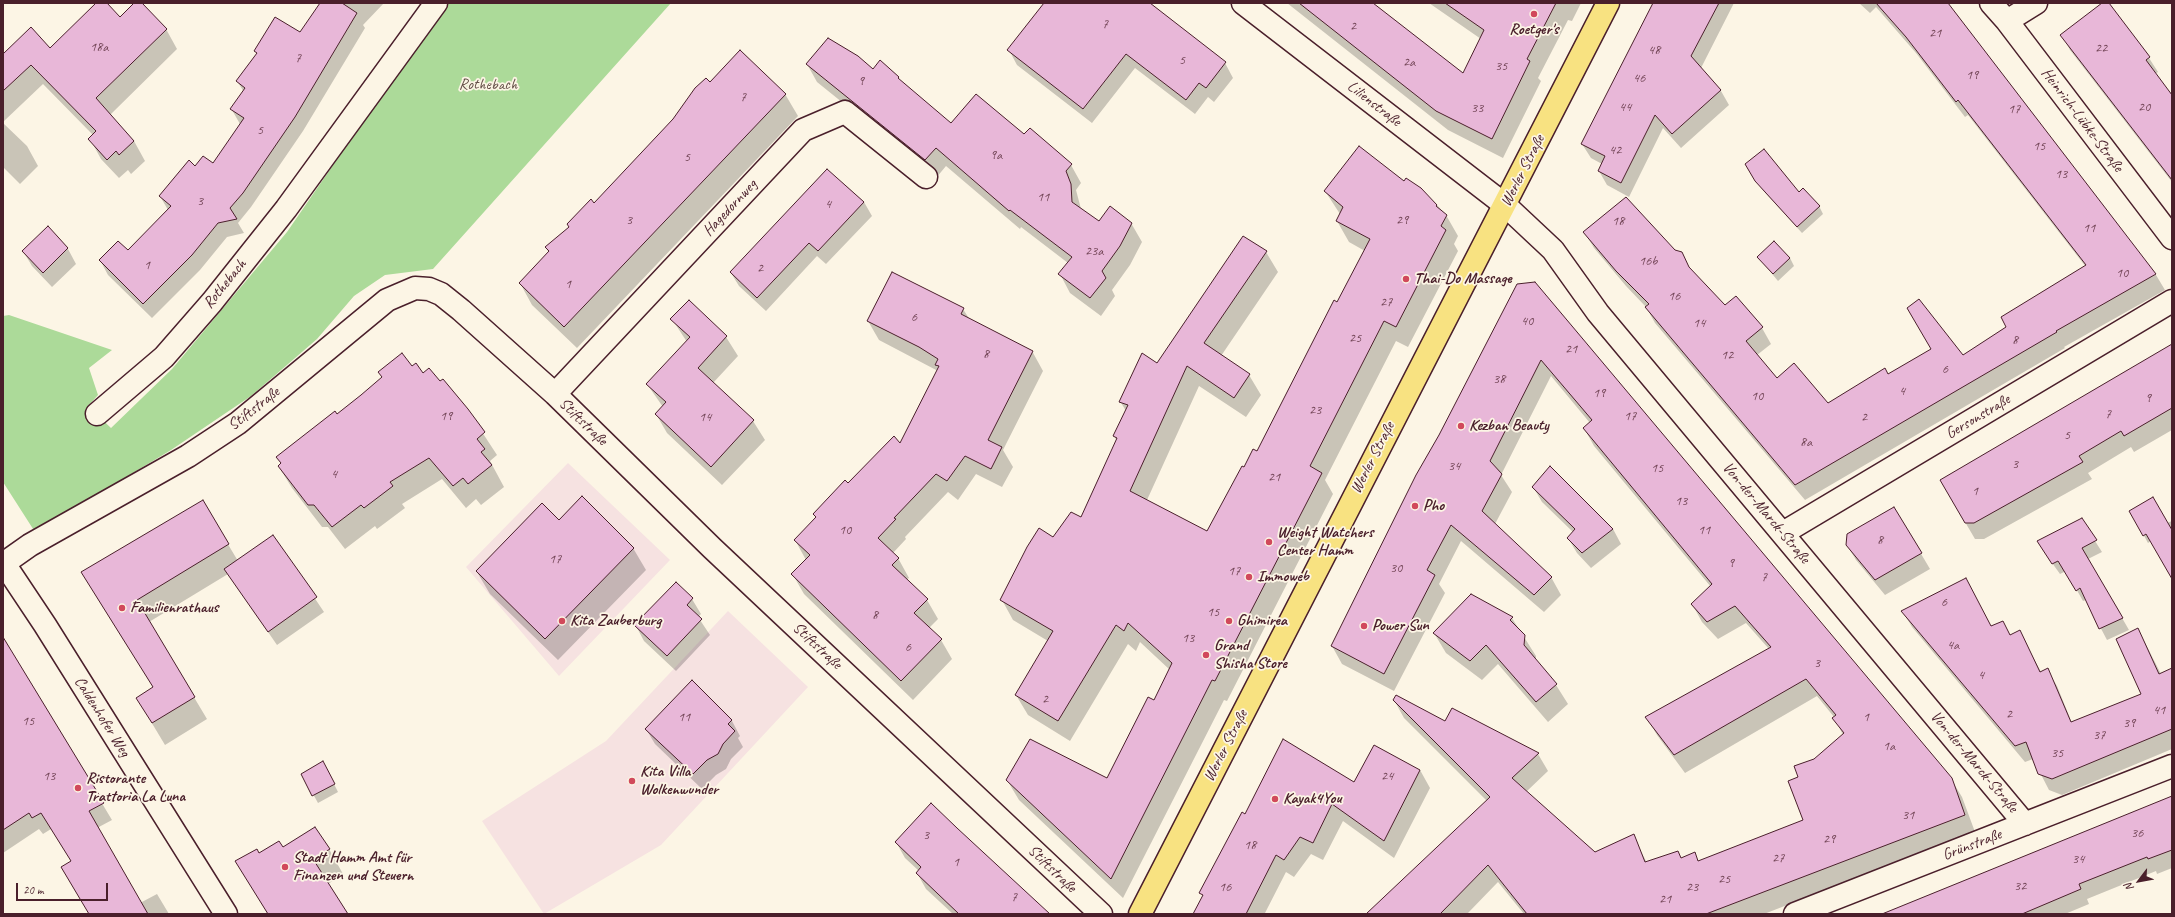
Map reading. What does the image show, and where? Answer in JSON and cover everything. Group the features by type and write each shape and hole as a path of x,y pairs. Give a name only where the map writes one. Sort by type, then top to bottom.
{"main road":[{"name":"Werler Straße","path":"1140,914 1420,366 1505,205 1608,3"}],"street":[{"name":"Rothebach","path":"97,414 164,358 212,302 286,208 436,3"},
{"name":"Lilienstraße","path":"1243,3 1505,205"},
{"name":"Heinrich-Lübke-Straße","path":"1991,3 2007,21 2172,238"},
{"path":"2007,21 2036,3"},
{"name":"Hagedornweg","path":"555,394 803,130 845,112 926,177"},
{"name":"Von-der-Marck-Straße","path":"1505,205 1553,250 1598,313 2025,824"},
{"name":"Stiftstraße","path":"3,563 30,545 188,456 238,423 387,300 415,288 424,288 441,294 555,394 712,548 1101,914"},
{"name":"Gersonstraße","path":"1783,533 2172,301"},
{"name":"Caldenhofer Weg","path":"3,563 45,625 226,914"},
{"name":"Grünstraße","path":"1795,914 2172,766"}],"shaded area":[{"name":"Kita Zauberburg","path":"568,463 670,560 559,676 466,567"},
{"name":"Kita Villa Wolkenwunder","path":"728,611 808,687 661,845 544,914 482,821 606,741"}],"green space":[{"name":"Rothebach","path":"447,3 671,3 433,269 385,275 354,296 317,339 251,396 171,450 35,532 3,482 3,316 9,315 112,350 89,368 98,395 88,406 111,428 172,369 287,232 384,91"}],"building":[{"path":"96,3 107,3 120,17 134,3 142,3 167,29 96,98 134,141 119,155 116,151 107,160 88,139 96,131 31,65 3,91 3,54 31,27 50,48"},
{"path":"320,3 342,3 357,13 295,117 243,193 230,208 237,219 218,223 192,255 143,304 99,260 118,241 128,250 171,206 159,196 189,160 195,166 203,156 213,163 244,118 230,109 245,88 236,81 257,53 254,51 275,17 300,32"},
{"path":"1044,3 1150,3 1226,62 1206,88 1199,83 1186,100 1126,54 1083,109 1007,50"},
{"path":"1299,3 1373,3 1463,73 1484,30 1445,3 1556,3 1527,59 1530,61 1492,139 1436,111"},
{"path":"1653,3 1719,3 1691,56 1721,90 1672,134 1655,115 1621,183 1598,171 1605,156 1581,144"},
{"path":"1876,3 1948,3 2156,274 2056,331 2057,332 1795,485 1645,307 1649,304 1616,271 1583,232 1626,197 1675,250 1682,252 1689,267 1725,305 1736,296 1763,327 1746,341 1777,378 1794,363 1828,403 1885,368 1888,374 1931,349 1907,308 1919,299 1963,355 2006,327 2001,317 2086,265 1958,100 1956,102 1906,37"},
{"path":"2102,3 2109,3 2150,57 2146,60 2172,95 2172,180 2060,35"},
{"path":"828,38 858,56 873,69 880,60 899,77 898,78 951,123 976,94 1024,134 1030,128 1072,164 1066,171 1071,184 1072,202 1099,221 1110,206 1132,223 1120,246 1102,271 1106,278 1090,298 1058,274 1072,257 1010,210 1009,211 936,148 925,160 806,64"},
{"path":"740,50 786,94 564,327 519,283 549,251 545,247 569,227 567,224 591,199 594,203 673,119 695,88 706,78 710,82"},
{"path":"1359,146 1404,181 1406,178 1421,188 1437,205 1436,206 1447,215 1441,226 1446,230 1396,327 1384,321 1310,466 1322,473 1215,681 1212,680 1111,879 1006,780 1030,739 1107,778 1148,697 1154,700 1172,663 1128,623 1124,631 1116,625 1058,721 1015,695 1053,631 1000,600 1027,547 1039,528 1053,537 1071,512 1081,517 1117,438 1113,436 1128,405 1119,402 1142,353 1157,363 1243,236 1267,251 1204,343 1250,374 1234,398 1187,366 1130,491 1207,531 1242,466 1244,467 1253,449 1257,451 1334,300 1337,302 1370,239 1336,221 1343,207 1324,191"},
{"path":"1764,149 1799,192 1803,188 1820,206 1797,227 1755,181 1745,164"},
{"path":"827,169 864,202 818,251 809,243 757,298 730,272"},
{"path":"48,226 68,248 43,273 22,251"},
{"path":"1774,241 1790,258 1773,274 1757,257"},
{"path":"892,272 964,308 961,314 1033,351 988,440 1002,447 991,469 965,456 947,481 936,474 894,518 896,519 878,538 899,558 892,565 928,599 914,613 942,639 901,681 791,574 810,555 794,540 816,517 813,514 845,480 848,483 894,436 900,443 939,366 935,365 938,359 919,347 867,321"},
{"path":"1535,282 1952,778 1965,815 1706,914 1527,914 1488,865 1440,914 1366,914 1490,797 1393,700 1396,695 1445,721 1452,708 1539,753 1512,778 1595,852 1634,834 1645,862 1678,851 1681,858 1695,852 1698,861 1803,820 1788,781 1798,777 1794,766 1814,759 1844,733 1832,718 1836,715 1806,679 1674,755 1645,717 1771,647 1735,606 1707,622 1691,604 1712,584 1583,428 1592,420 1541,360 1490,461 1502,474 1482,511 1552,577 1534,595 1451,525 1427,570 1435,575 1384,674 1331,646 1416,475 1439,435 1517,284"},
{"path":"689,300 727,336 698,368 754,420 711,467 655,414 666,402 646,384 690,337 670,319"},
{"path":"2172,344 2172,408 2124,436 2121,431 2079,456 2083,462 1974,523 1965,523 1940,480"},
{"path":"402,353 412,366 416,363 423,373 429,368 440,381 443,379 468,409 485,432 477,439 485,449 481,452 492,465 468,484 463,478 453,486 429,458 390,482 393,486 364,508 361,505 332,527 314,505 308,505 278,466 281,463 276,457 335,411 337,414 361,395 382,377 378,372"},
{"path":"1550,466 1613,529 1582,553 1567,538 1575,529 1532,487"},
{"path":"582,496 634,548 545,639 476,571 542,503 559,520"},
{"path":"2153,497 2172,530 2172,579 2146,534 2143,536 2129,511"},
{"name":"Familienrathaus","path":"203,500 229,544 137,600 195,697 152,723 136,698 153,687 81,572"},
{"path":"1894,507 1922,553 1875,580 1846,545 1847,534"},
{"path":"2082,518 2097,540 2082,548 2123,618 2099,629 2080,588 2076,591 2058,561 2052,564 2037,541"},
{"path":"273,535 317,597 268,632 224,569"},
{"path":"1966,578 1991,626 2003,621 2010,635 2020,630 2040,672 2048,668 2071,722 2141,694 2116,639 2138,628 2159,674 2172,668 2172,729 2052,779 2038,774 2026,742 2015,746 1901,611"},
{"path":"676,582 693,598 687,605 702,619 667,656 634,625"},
{"path":"1471,594 1513,617 1510,620 1525,635 1524,645 1557,684 1536,702 1486,645 1470,661 1433,633"},
{"path":"3,637 104,803 89,811 148,914 89,914 61,867 71,861 41,813 32,818 29,813 3,830"},
{"path":"692,680 732,720 728,724 735,731 723,744 718,754 707,760 693,774 645,729"},
{"path":"1283,739 1354,782 1374,745 1420,770 1384,841 1332,804 1313,843 1300,837 1284,860 1276,855 1246,914 1193,914 1203,895 1199,893 1242,812 1245,814"},
{"path":"323,761 335,784 312,796 301,774"},
{"path":"2172,796 2172,850 2148,859 2147,857 2079,884 2081,889 2022,914 1882,914"},
{"path":"931,803 1050,914 959,914 916,873 921,867 895,842"},
{"name":"Stadt Hamm Amt für Finanzen und Steuern","path":"315,827 330,849 313,859 348,914 268,914 235,861 257,849 259,853 279,841 283,847"}],"place":[{"name":"Roetger's","path":"1534,14"},
{"name":"Thai-Do Massage","path":"1406,279"},
{"name":"Kezban Beauty","path":"1461,426"},
{"name":"Pho","path":"1415,506"},
{"name":"Weight Watchers Center Hamm","path":"1269,542"},
{"name":"Immoweb","path":"1249,577"},
{"name":"Familienrathaus","path":"122,608"},
{"name":"Kita Zauberburg","path":"562,621"},
{"name":"Ghimirea","path":"1229,621"},
{"name":"Power Sun","path":"1364,626"},
{"name":"Grand Shisha Store","path":"1206,655"},
{"name":"Kita Villa Wolkenwunder","path":"632,781"},
{"name":"Ristorante Trattoria La Luna","path":"78,788"},
{"name":"Kayak4You","path":"1275,799"},
{"name":"Stadt Hamm Amt für Finanzen und Steuern","path":"285,867"}]}
